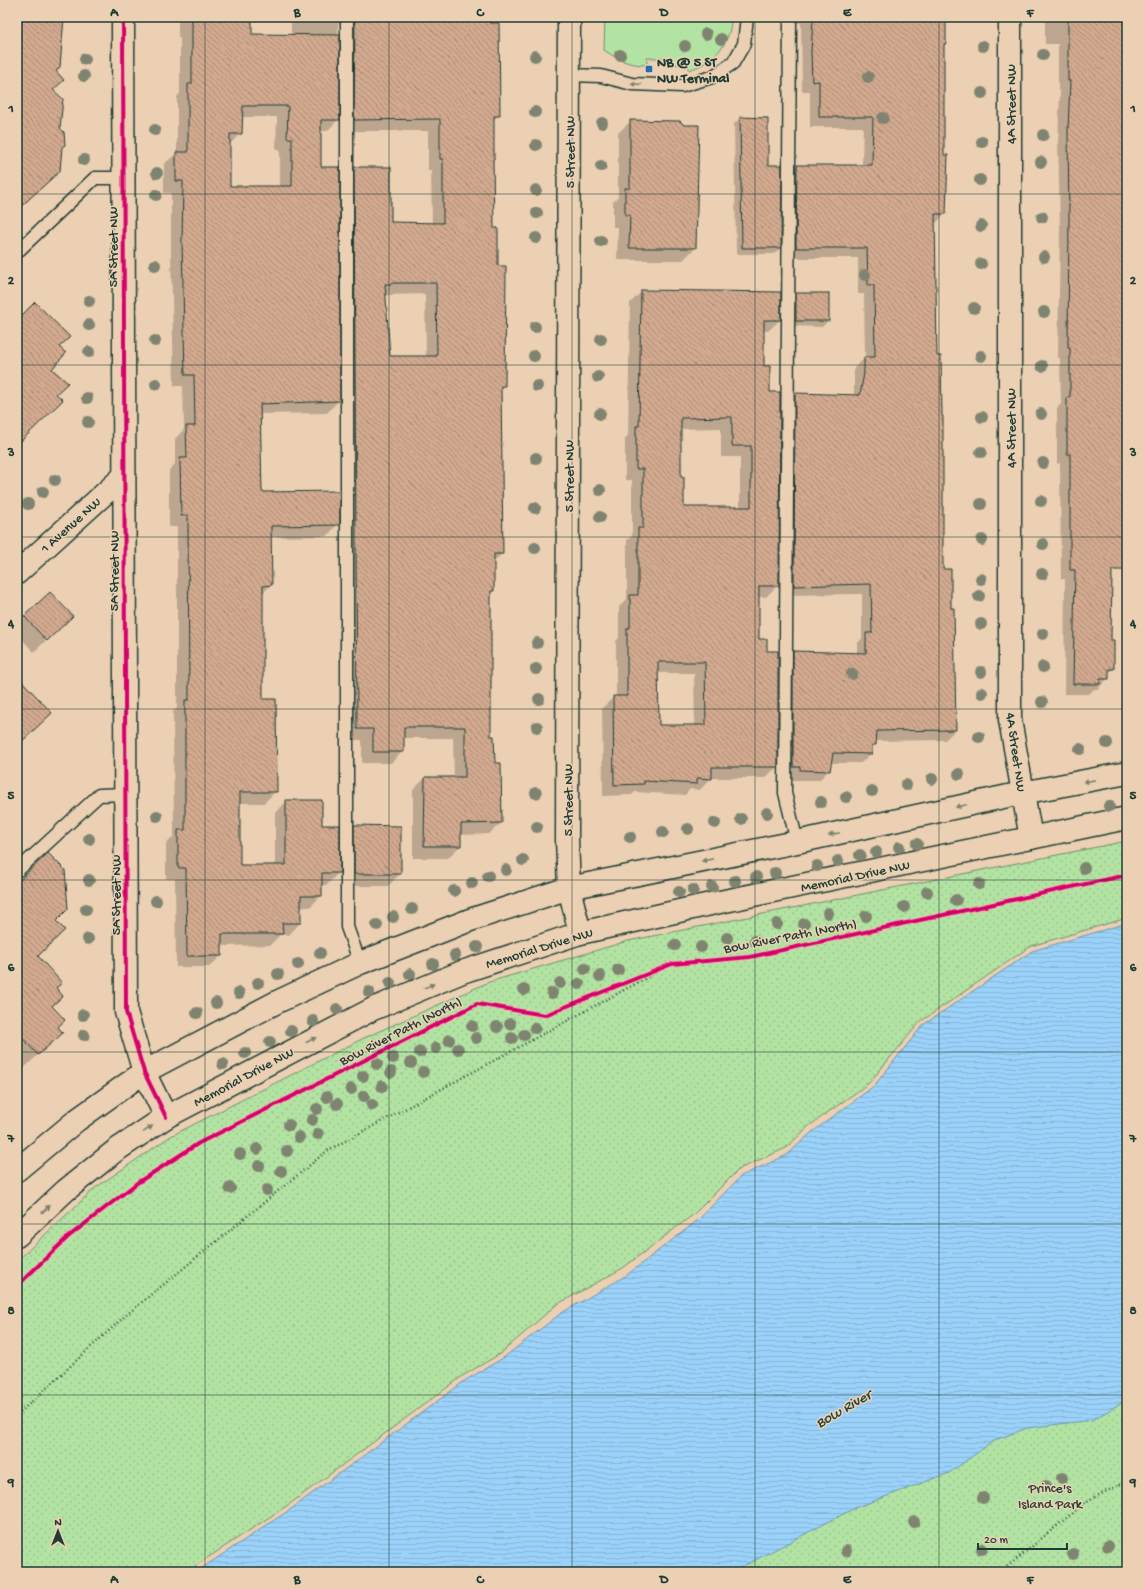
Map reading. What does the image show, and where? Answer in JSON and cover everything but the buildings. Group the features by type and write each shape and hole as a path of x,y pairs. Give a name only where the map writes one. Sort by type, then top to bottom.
{"street":[{"name":"5A Street NW","path":"123,17 126,1012 144,1072 166,1117"},
{"name":"5 Street NW","path":"569,17 567,808 569,888 580,933"},
{"name":"4A Street NW","path":"1010,17 1010,720 1031,838"},
{"name":"1 Avenue NW","path":"17,573 124,476"},
{"path":"17,1170 77,1120 144,1072 277,1002 360,963 470,920 569,888 797,842 1022,793 1127,773"},
{"name":"Memorial Drive NW","path":"17,1236 65,1191 114,1151 166,1117 373,1009 462,972 580,933 715,903 1127,818"}],"lane":[{"path":"348,17 347,927 360,963"},
{"path":"569,75 601,76 632,84 682,86 712,77 733,63 744,44 747,17"},
{"path":"790,17 785,793 797,842"},
{"path":"17,252 95,178 123,178"},
{"path":"17,871 99,795 125,794"}],"path":[{"path":"630,981 672,964 680,963"},
{"path":"17,1415 125,1316 327,1151 672,964"},
{"path":"1001,1572 1087,1501 1127,1481"}],"green space":[{"path":"605,17 731,17 728,35 719,51 706,62 689,70 688,64 665,65 664,58 647,58 647,65 640,65 624,61 609,54 604,50"},
{"path":"1127,841 1127,918 1031,946 920,1022 869,1083 809,1126 786,1148 739,1169 694,1214 623,1268 556,1305 500,1354 464,1375 291,1503 186,1572 17,1572 17,1261 95,1188 171,1136 364,1038 489,982 628,941"},
{"name":"Prince's Island Park","path":"1127,1394 1127,1572 715,1572 1002,1427"}],"water":[{"name":"Bow River","path":"1127,923 1127,1400 1092,1420 1027,1428 995,1440 949,1473 855,1508 732,1572 196,1572 291,1509 466,1380 503,1358 560,1314 627,1275 698,1220 741,1176 787,1155 811,1133 874,1086 923,1025 1032,951"}],"cycle path":[{"path":"123,17 126,1012 144,1072 166,1117"},
{"name":"Bow River Path (North)","path":"17,1286 68,1237 137,1183 199,1143 477,1004 545,1015 672,964 750,957 1127,875"}],"place":[{"name":"NB @ 5 ST NW Terminal","path":"649,69"}]}
